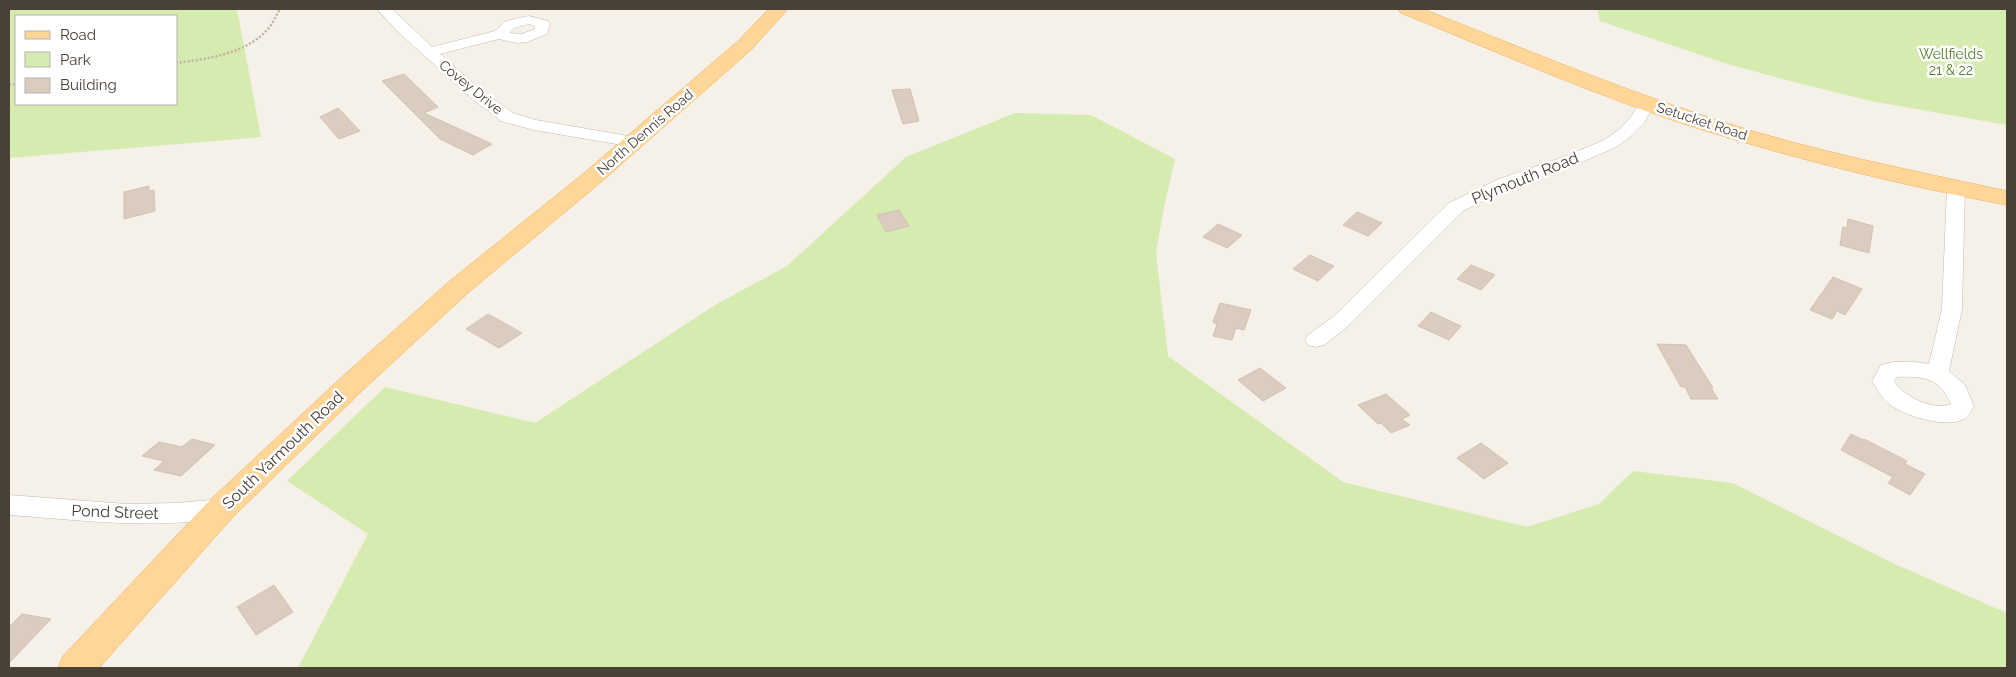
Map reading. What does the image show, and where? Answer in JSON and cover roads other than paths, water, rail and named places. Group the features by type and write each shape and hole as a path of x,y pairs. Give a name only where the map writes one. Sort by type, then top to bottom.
{"main road":[{"name":"North Dennis Road","path":"505,248 634,142 744,45 779,9"},
{"name":"Setucket Road","path":"1407,9 1520,55 1710,125 1861,167 2007,198"},
{"name":"South Yarmouth Road","path":"76,668 221,510 354,382 505,248"}],"street":[{"name":"Covey Drive","path":"384,9 488,104 507,117 534,125 634,142"},
{"path":"429,52 500,34"},
{"name":"Plymouth Road","path":"1316,340 1346,315 1456,207 1474,196 1522,176 1606,146 1634,126 1642,115 1647,103"},
{"path":"1938,374 1952,309 1956,187"},
{"name":"Pond Street","path":"9,505 127,514 221,510"}],"park label":[{"name":"Wellfields 21 & 22","path":"1951,62"}]}
